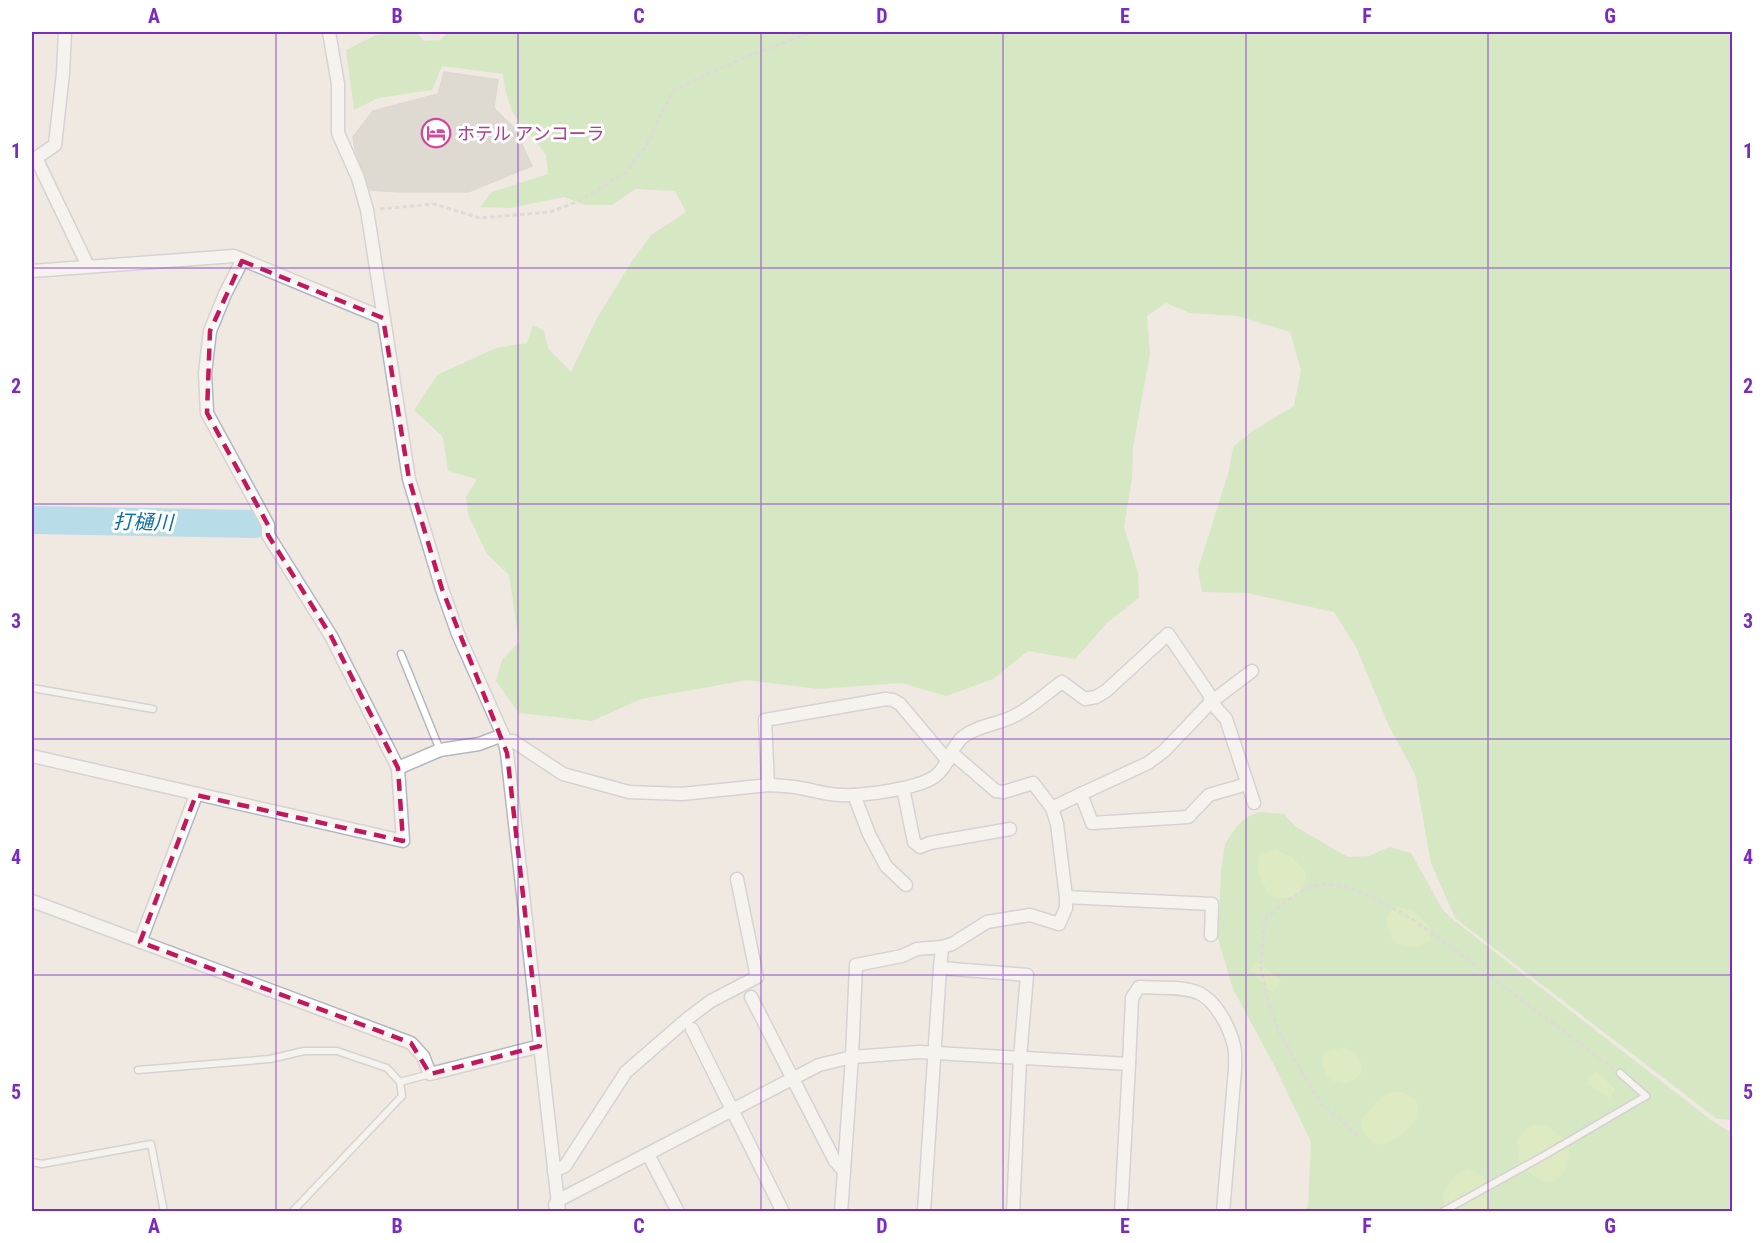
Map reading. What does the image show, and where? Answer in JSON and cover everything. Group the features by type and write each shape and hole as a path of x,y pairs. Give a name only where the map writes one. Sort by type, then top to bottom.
{"street":[{"path":"64,32 56,145 36,158 88,266"},
{"path":"329,32 338,84 338,133 358,178 367,210 409,478 458,634 503,738 540,1046 556,1208 648,1154 819,1065 852,1057 920,1052 1129,1064"},
{"path":"32,271 234,256 383,318"},
{"path":"32,756 402,842 398,768 331,636 268,535 268,525 207,413 205,373 210,331 242,261"},
{"path":"398,768 440,750 503,738 513,741 563,774 629,792 682,794 768,785 854,795 903,788 934,777 950,758 963,736 981,727 1010,718 1062,682 1085,699 1096,697 1106,691 1168,634 1209,694 1211,702 1227,719 1254,803"},
{"path":"1052,808 1148,763 1164,751 1211,702 1252,671"},
{"path":"768,785 765,720 886,699 900,704 950,758 996,791 1004,792 1033,783 1052,808 1057,824 1066,908 1059,924 1030,915 987,922 952,944 917,949 902,956 856,965 841,1212"},
{"path":"1080,794 1092,823 1188,817 1209,795 1247,784"},
{"path":"903,788 914,842 920,848 930,843 1010,829"},
{"path":"140,942 196,795"},
{"path":"854,795 868,834 886,866 906,885"},
{"path":"554,1172 564,1166 626,1072 711,1001 757,977 737,879"},
{"path":"1065,897 1212,904 1211,935"},
{"path":"32,902 411,1043 423,1056 430,1074 540,1046"},
{"path":"924,1212 942,947"},
{"path":"940,968 1027,975 1020,1058 1013,1212"},
{"path":"1120,1212 1132,998 1139,987 1199,993 1212,1004 1227,1026 1235,1047 1223,1212"},
{"path":"751,997 835,1161 844,1171"},
{"path":"692,1029 783,1212"},
{"path":"648,1154 678,1212"}],"lane":[{"path":"401,654 440,750"},
{"path":"32,688 153,709"},
{"path":"138,1070 270,1059 304,1051 337,1051 387,1068 399,1082 402,1096 292,1212"},
{"path":"1442,1212 1646,1096 1620,1073"},
{"path":"399,1082 430,1074"},
{"path":"32,1162 42,1164 151,1144 164,1212"}],"path":[{"path":"367,210 434,204 480,218 550,212 579,201 626,172 648,143 674,90 743,58 813,32"},
{"path":"1358,1135 1321,1104 1281,1036 1269,1004 1261,969 1264,920 1287,900 1313,886 1337,884 1395,908 1620,1073"}],"highlighted area":[{"path":"242,261 383,318 409,479 442,589 507,753 540,1046 430,1074 411,1043 140,942 196,795 403,841 398,768 331,636 268,535 268,525 207,413 210,331"}],"green space":[{"path":"416,32 424,41 440,40 449,32 1732,32 1732,1120 1717,1119 1455,918 1431,863 1415,774 1388,724 1356,647 1334,612 1247,593 1202,592 1198,569 1229,471 1233,447 1254,430 1294,406 1301,370 1290,332 1238,316 1190,313 1166,303 1147,316 1150,354 1133,447 1132,477 1124,527 1138,573 1139,598 1108,622 1075,659 1028,651 993,679 946,696 902,683 819,689 747,680 641,699 592,721 519,713 496,681 502,660 519,642 509,575 487,554 468,514 466,497 477,479 448,471 443,437 414,410 437,375 496,348 527,343 533,325 544,331 548,348 571,372 596,320 632,261 651,235 686,212 675,191 635,189 612,205 585,205 564,197 510,208 480,207 492,192 548,174 546,155 513,113 505,90 503,74 442,66 432,90 378,98 354,110 346,50 376,35"},
{"path":"1259,812 1284,814 1296,827 1348,857 1369,856 1389,847 1411,853 1443,910 1455,921 1715,1123 1732,1133 1732,1211 1304,1211 1308,1206 1311,1142 1275,1067 1233,989 1218,939 1221,871 1225,844 1237,826 1247,817"},
{"path":"1275,849 1293,858 1306,872 1303,887 1295,896 1284,898 1269,895 1258,872 1259,856"},
{"path":"1399,906 1418,914 1430,928 1429,941 1421,945 1406,947 1393,940 1387,925 1387,916 1393,908"},
{"path":"1256,961 1281,980 1273,994 1250,970"},
{"path":"1345,1047 1356,1054 1362,1064 1360,1075 1349,1082 1341,1083 1328,1076 1322,1062 1325,1052"},
{"path":"1596,1071 1615,1089 1610,1098 1587,1083"},
{"path":"1391,1092 1404,1092 1416,1100 1417,1116 1403,1133 1378,1145 1366,1135 1361,1120 1378,1100"},
{"path":"1535,1124 1549,1127 1569,1144 1567,1166 1553,1182 1539,1180 1520,1165 1517,1141 1526,1129"},
{"path":"1468,1169 1486,1180 1490,1191 1488,1212 1446,1211 1442,1194 1455,1175"}],"building":[{"name":"ホテル アンコーラ","path":"444,72 498,80 494,108 515,129 532,166 468,192 370,190 355,150 353,137 373,111 438,94"}],"waterway":[{"name":"打樋川","path":"32,520 255,524"}],"place":[{"name":"ホテル アンコーラ","path":"436,133"}]}
